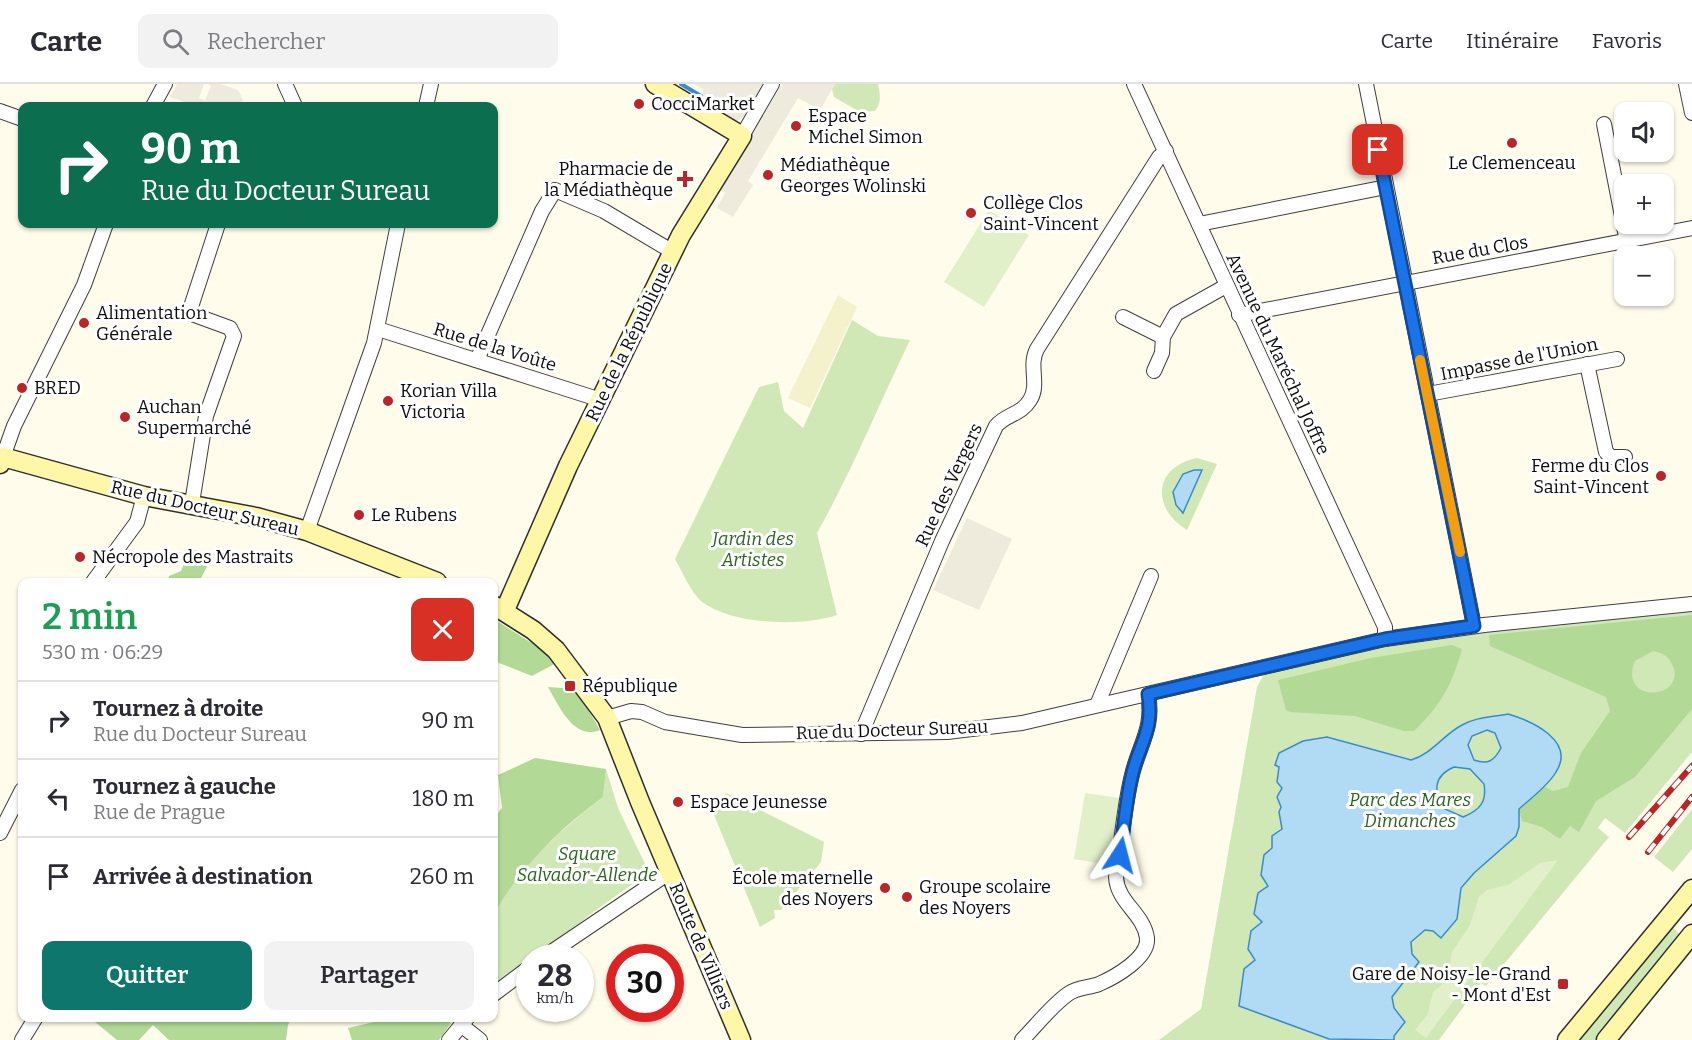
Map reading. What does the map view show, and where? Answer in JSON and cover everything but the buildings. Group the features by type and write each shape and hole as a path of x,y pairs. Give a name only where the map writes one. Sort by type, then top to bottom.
{"street":[{"path":"155,102 165,84"},
{"path":"285,84 293,102"},
{"path":"427,102 431,84"},
{"path":"655,84 742,136"},
{"name":"Rue de la République","path":"499,608 688,222 772,84"},
{"name":"Avenue du Maréchal Joffre","path":"1134,84 1385,627 1385,639"},
{"path":"1366,84 1474,626"},
{"path":"1686,84 1692,113"},
{"path":"0,111 18,118"},
{"path":"1604,124 1627,242"},
{"name":"Rue des Vergers","path":"861,734 942,541 996,426 1002,419 1024,408 1030,400 1035,389 1033,357 1037,349 1159,157 1166,151"},
{"path":"1199,224 1386,187"},
{"path":"477,360 542,211 555,190 604,211 673,252"},
{"path":"1,459 19,416 84,285 105,228"},
{"path":"192,503 206,416 234,336 230,328 189,313 217,228"},
{"path":"307,531 378,329 397,228"},
{"name":"Rue du Clos","path":"1239,315 1692,228"},
{"path":"1154,371 1162,353 1163,337 1176,314 1226,286"},
{"path":"1123,317 1163,337"},
{"name":"Rue de la Voûte","path":"378,329 601,400"},
{"name":"Impasse de l'Union","path":"1428,394 1617,359"},
{"path":"1587,364 1606,452 1611,457 1625,457"},
{"name":"Rue du Docteur Sureau","path":"1,459 144,496 192,503 307,531 427,578"},
{"path":"96,578 137,522 144,496"},
{"path":"1097,705 1151,576"},
{"name":"Rue du Docteur Sureau","path":"607,718 631,711 642,712 665,722 742,735 947,732 1012,724 1385,639 1474,626 1692,604"},
{"path":"499,608 556,650 607,718"},
{"path":"1022,1040 1069,993 1109,979 1139,958 1145,949 1147,940 1145,929 1117,889 1116,877 1133,770 1146,739 1150,707 1148,694"},
{"name":"Route de Villiers","path":"607,718 741,1040"},
{"path":"0,833 18,798"},
{"path":"563,944 670,872"},
{"path":"1567,1040 1692,889"},
{"path":"1606,1040 1692,934"},
{"path":"498,991 516,978"},
{"path":"22,1040 33,1022"},
{"path":"449,1040 463,1022"},
{"path":"465,1022 480,1040"}],"shaded area":[{"path":"177,84 204,84 199,98 205,101 211,86 208,84 220,84 238,90 243,100 242,102 184,102 170,97"},
{"path":"694,84 764,84 746,114 739,120 731,121 697,102 704,90"},
{"path":"782,84 835,84 820,110 798,98 748,181 753,185 733,217 717,208 725,193 720,189"},
{"path":"838,295 857,307 810,408 788,398"},
{"path":"967,518 1012,539 979,610 933,590"}],"green space":[{"path":"835,84 878,84 879,105 875,111 860,112 834,97 832,89"},
{"path":"989,210 1029,235 984,307 944,282"},
{"name":"Jardin des Artistes","path":"852,320 878,336 910,340 854,462 817,533 837,615 806,621 768,622 715,610 702,602 690,588 675,559 759,387 778,382 784,411 803,428"},
{"path":"1197,458 1217,464 1187,530 1167,511 1162,489 1165,479 1172,470 1182,463"},
{"path":"190,550 200,550 212,557 201,578 169,578 181,571"},
{"name":"Parc des Mares Dimanches","path":"1692,607 1692,752 1625,833 1605,818 1598,828 1609,837 1486,986 1481,983 1439,1040 1159,1040 1201,1009 1257,687 1269,665 1385,639"},
{"path":"1692,615 1692,709 1635,777 1596,801 1579,832 1570,826 1560,839 1542,827 1522,821 1519,809 1543,786 1553,791 1568,787 1581,753 1610,711 1606,697 1490,646 1489,635","holes":["1653,651 1668,658 1675,676 1671,685 1663,690 1643,691 1636,685 1632,675 1635,661"]},
{"path":"498,622 560,661 532,676 499,663"},
{"path":"1452,645 1462,649 1450,684 1438,703 1414,731 1404,731 1355,716 1286,710 1278,680 1371,658"},
{"path":"548,687 576,689 600,730 582,731 575,726 562,712"},
{"path":"535,758 606,769 603,797 571,822 542,850 498,907 498,813 502,808 498,775"},
{"name":"Square Salvador-Allende","path":"606,769 618,808 649,872 553,944 516,944 516,973 498,987 499,902 523,869 575,819 603,797"},
{"path":"726,793 824,842 821,862 781,910 774,910 775,918 760,927 712,810"},
{"path":"1085,793 1120,798 1109,865 1074,859"},
{"path":"1692,809 1692,849 1673,872 1654,857"},
{"path":"1558,860 1426,1038 1415,1030 1428,1014 1433,992 1442,985 1442,973 1450,965 1452,952 1470,925 1479,897 1487,890 1508,885 1540,863"},
{"path":"1670,924 1681,936 1595,1040 1576,1040"},
{"path":"95,1022 290,1022 286,1040 169,1040 153,1025 139,1040 117,1040"},
{"path":"374,1022 451,1023 439,1040 352,1040 348,1028"}],"water":[{"path":"1202,470 1183,513 1176,505 1173,492 1183,474"},
{"path":"1508,714 1539,727 1549,734 1560,751 1561,761 1549,782 1519,809 1519,827 1516,836 1474,873 1461,888 1457,919 1441,938 1433,931 1425,930 1411,942 1412,954 1419,962 1392,997 1394,1008 1405,1022 1394,1036 1394,1040 1329,1039 1239,1006 1244,969 1255,960 1248,949 1251,931 1262,922 1254,914 1258,893 1268,886 1261,875 1264,855 1272,848 1272,836 1282,829 1279,812 1281,807 1277,797 1282,788 1277,782 1279,767 1275,765 1279,753 1303,741 1327,737 1411,760 1425,753 1467,722","holes":["1487,730 1495,733 1501,748 1490,761 1474,760 1468,745 1472,736","1454,767 1470,769 1484,784 1485,790 1481,805 1463,817 1445,809 1438,797 1439,780 1442,775"]}],"waterway":[{"path":"681,84 701,96"}],"railway":[{"path":"1629,837 1692,766"},
{"path":"1648,852 1692,797"}],"slow traffic":[{"path":"1420,360 1460,552"}],"place":[{"name":"CocciMarket","path":"639,104"},
{"name":"Espace Michel Simon","path":"796,126"},
{"name":"Le Clemenceau","path":"1512,143"},
{"name":"Médiathèque Georges Wolinski","path":"768,175"},
{"name":"Pharmacie de la Médiathèque","path":"685,179"},
{"name":"Collège Clos Saint-Vincent","path":"971,213"},
{"name":"Alimentation Générale","path":"84,323"},
{"name":"BRED","path":"22,388"},
{"name":"Korian Villa Victoria","path":"388,401"},
{"name":"Auchan Supermarché","path":"125,417"},
{"name":"Ferme du Clos Saint-Vincent","path":"1661,476"},
{"name":"Le Rubens","path":"359,515"},
{"name":"Nécropole des Mastraits","path":"80,557"},
{"name":"République","path":"570,686"},
{"name":"Espace Jeunesse","path":"678,802"},
{"name":"École maternelle des Noyers","path":"885,888"},
{"name":"Groupe scolaire des Noyers","path":"907,897"},
{"name":"Gare de Noisy-le-Grand - Mont d'Est","path":"1563,984"}],"route":[{"path":"1120,855 1133,770 1146,739 1150,707 1148,694 1385,639 1474,626 1378,150"}]}
